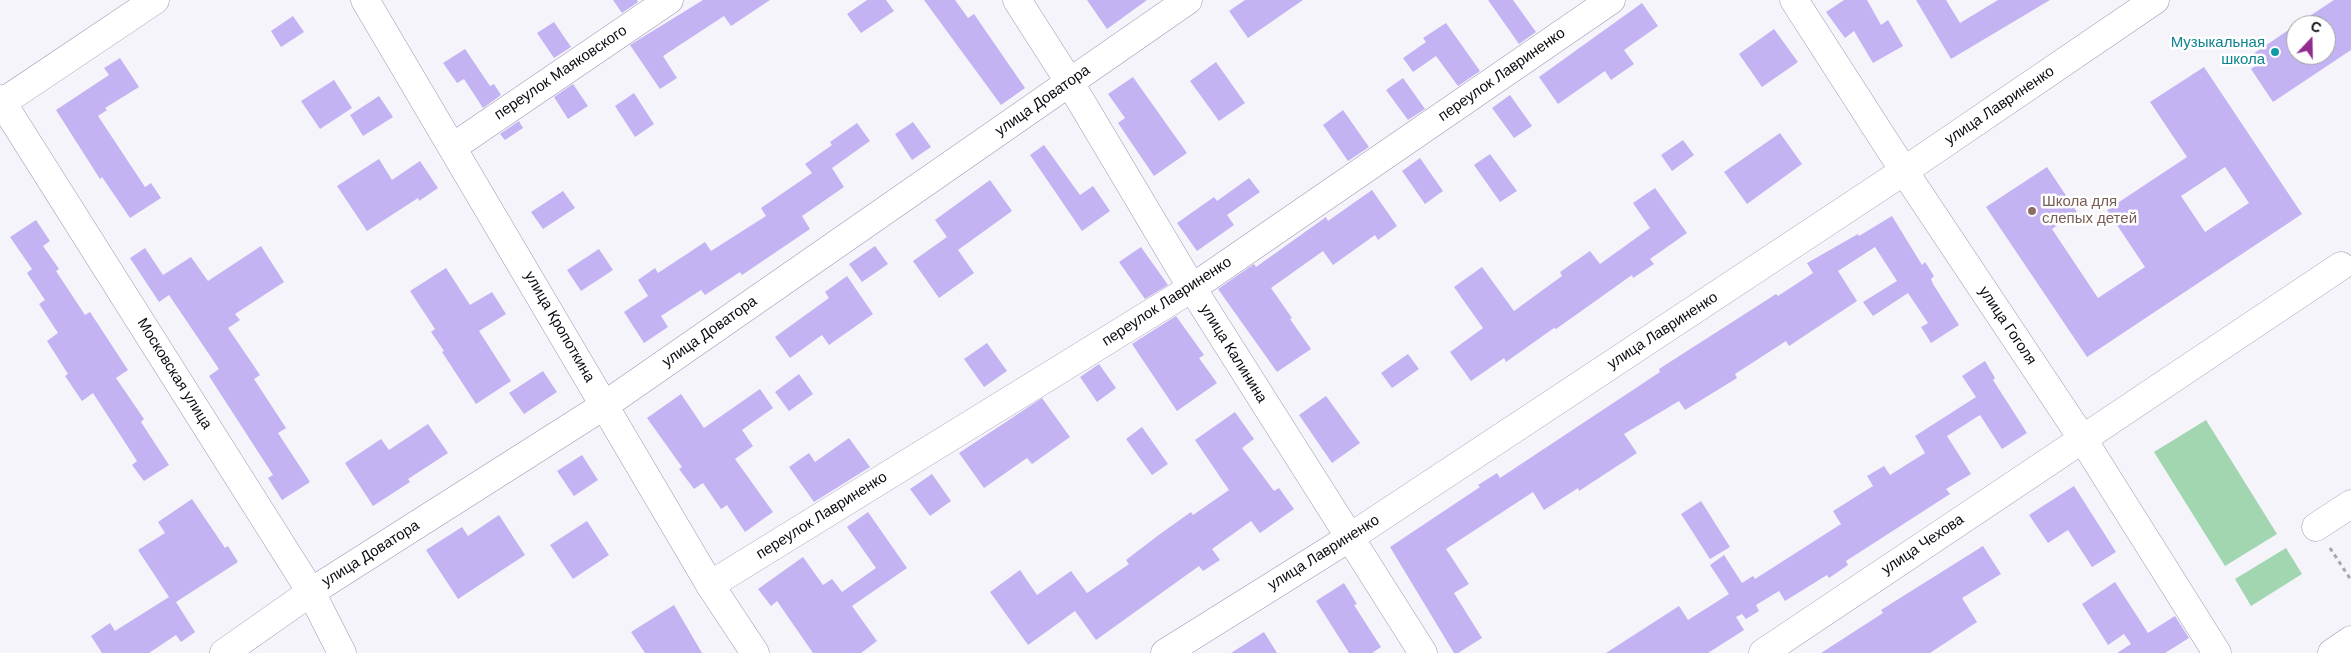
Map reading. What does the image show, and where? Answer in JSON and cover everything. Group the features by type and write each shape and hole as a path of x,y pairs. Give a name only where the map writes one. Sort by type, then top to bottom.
{"street":[{"path":"1,102 155,0"},
{"name":"улица Кропоткина","path":"365,0 710,585 754,653"},
{"name":"переулок Маяковского","path":"453,147 669,0"},
{"name":"улица Калинина","path":"1017,0 1070,82 1192,288 1423,653"},
{"name":"улица Доватора","path":"224,653 311,592 605,405 1188,0"},
{"name":"переулок Лавриненко","path":"710,585 1192,288 1611,0"},
{"name":"улица Гоголя","path":"1794,0 1904,171 2082,438 2217,653"},
{"name":"улица Лавриненко","path":"1165,653 1349,538 1904,171 2155,0"},
{"name":"Московская улица","path":"1,102 311,592 342,653"},
{"name":"улица Чехова","path":"1763,653 2340,266"},
{"path":"2316,527 2351,504"},
{"path":"2332,653 2351,640"}],"path":[{"path":"2316,527 2351,580"}],"green space":[{"path":"2206,420 2277,534 2225,566 2154,452"},
{"path":"2286,548 2302,574 2251,606 2235,579"}],"building":[{"path":"613,0 637,0 638,2 622,13"},
{"path":"703,0 770,0 731,26 724,16 663,56 677,78 660,89 630,45"},
{"path":"867,0 886,0 894,11 861,33 847,14"},
{"path":"924,0 955,0 968,18 974,14 1025,88 1001,105"},
{"path":"1087,0 1147,0 1107,29"},
{"path":"1245,0 1303,0 1248,38 1229,11"},
{"path":"1488,0 1513,0 1536,32 1519,44"},
{"path":"1844,0 1867,0 1881,25 1888,20 1903,46 1873,63 1854,31 1845,38 1826,12"},
{"path":"1916,0 1946,0 1960,23 1998,0 2050,0 1951,59"},
{"name":"Музыкальная школа","path":"2334,0 2351,0 2351,50 2336,60 2336,15 2311,15"},
{"path":"1642,3 1658,26 1624,50 1634,64 1611,80 1605,71 1558,104 1539,77"},
{"path":"293,16 304,32 281,47 271,31"},
{"path":"554,22 571,47 554,58 537,33"},
{"path":"1446,23 1480,71 1458,86 1436,56 1413,72 1403,58 1426,42 1423,38"},
{"path":"1774,29 1798,62 1762,87 1739,54"},
{"name":"Музыкальная школа","path":"2286,32 2286,65 2328,65 2273,102 2251,69 2256,65 2250,56"},
{"path":"465,49 490,86 494,84 501,95 483,108 464,79 457,83 443,63"},
{"path":"120,58 139,87 105,108 107,110 98,116 145,187 151,183 161,198 130,218 102,177 100,179 56,110 109,75 104,68"},
{"path":"1216,62 1245,103 1219,121 1190,81"},
{"name":"Школа для слепых детей","path":"2204,67 2302,214 2087,357 1986,207 2047,167 2077,212 2052,229 2098,298 2145,267 2107,210 2187,157 2150,102","holes":["2225,167 2249,203 2205,232 2181,196"]},
{"path":"1133,77 1187,153 1154,176 1118,123 1125,118 1108,94"},
{"path":"1403,78 1425,109 1408,120 1386,90"},
{"path":"334,80 352,108 320,129 301,101"},
{"path":"573,84 588,106 568,119 554,97"},
{"path":"634,93 654,124 635,137 615,106"},
{"path":"1510,95 1532,126 1514,138 1492,108"},
{"path":"379,96 393,117 363,136 350,115"},
{"path":"1343,110 1369,147 1348,161 1323,125"},
{"path":"519,121 523,128 505,140 500,134"},
{"path":"913,122 931,147 912,160 895,134"},
{"path":"857,123 870,141 832,168 844,187 802,216 810,229 742,275 740,272 705,295 701,290 661,316 668,327 644,343 624,312 648,296 638,280 655,268 658,273 705,242 711,251 766,216 761,208 812,173 805,164 832,145 830,142"},
{"path":"1780,133 1802,164 1747,204 1724,172"},
{"path":"1683,140 1694,155 1672,171 1661,155"},
{"path":"1044,145 1080,195 1093,186 1110,211 1082,231 1030,155"},
{"path":"1490,154 1517,191 1500,202 1474,165"},
{"path":"1420,158 1443,191 1425,204 1402,171"},
{"path":"379,159 392,180 420,161 438,188 419,201 418,198 367,231 337,186"},
{"path":"1249,178 1260,192 1227,215 1234,225 1197,251 1177,223 1214,197 1217,201"},
{"path":"990,180 1012,211 958,250 974,273 939,298 913,261 947,237 935,220"},
{"path":"1655,188 1687,233 1650,259 1654,264 1633,278 1632,275 1506,362 1504,358 1471,381 1450,352 1483,328 1454,287 1482,267 1514,311 1562,276 1560,272 1590,251 1600,264 1650,228 1633,203"},
{"path":"1372,190 1397,226 1378,240 1375,235 1333,265 1323,251 1271,288 1311,349 1277,372 1218,289 1254,264 1256,267 1326,217 1328,221"},
{"path":"563,191 575,208 543,229 531,212"},
{"path":"1892,216 1922,265 1925,262 1934,276 1931,279 1933,284 1959,325 1931,343 1921,327 1928,323 1908,293 1873,316 1863,302 1897,281 1875,247 1838,271 1857,301 1789,346 1786,341 1735,374 1737,378 1685,410 1679,401 1624,434 1637,453 1579,491 1578,488 1544,510 1533,492 1446,549 1469,584 1454,593 1482,638 1458,653 1454,653 1390,547 1480,487 1478,485 1497,473 1500,478 1660,372 1659,369 1776,294 1778,296 1813,273 1807,263 1858,234 1859,236"},
{"path":"36,220 50,241 43,246 59,269 56,271 85,315 90,312 128,370 116,378 144,419 141,422 169,465 144,481 132,465 137,461 93,393 82,401 65,376 68,374 47,341 58,333 39,304 45,300 27,273 32,269 10,237"},
{"path":"261,246 284,282 235,314 240,320 228,328 260,375 254,379 286,428 278,433 310,482 282,500 268,478 273,475 209,376 219,369 169,295 159,302 130,258 145,248 163,275 191,257 208,281"},
{"path":"875,246 888,264 862,282 849,264"},
{"path":"1141,247 1168,285 1145,299 1119,262"},
{"path":"599,249 613,270 581,291 567,270"},
{"path":"446,268 470,305 492,292 506,314 479,331 511,381 476,404 442,352 444,351 431,332 435,329 410,291"},
{"path":"847,276 873,314 829,345 822,335 790,358 775,337 829,298 825,292"},
{"path":"1176,316 1204,355 1199,358 1217,383 1177,411 1132,344"},
{"path":"987,343 1007,371 984,387 964,359"},
{"path":"1408,354 1419,369 1392,388 1381,373"},
{"path":"1985,361 1995,378 1993,380 2027,433 2002,449 1980,415 1947,436 1971,474 1946,489 1950,494 1846,561 1848,565 1829,578 1827,575 1785,601 1779,591 1756,605 1759,611 1746,619 1742,614 1736,617 1744,630 1708,653 1606,653 1679,606 1688,620 1729,594 1710,565 1724,555 1742,583 1753,576 1755,579 1841,524 1833,511 1873,486 1867,476 1884,466 1890,475 1925,453 1915,436 1976,397 1962,376"},
{"path":"1099,364 1116,388 1097,402 1080,377"},
{"path":"543,371 557,392 524,414 509,393"},
{"path":"799,374 813,394 789,411 775,392"},
{"path":"760,389 773,408 742,430 753,446 735,459 773,512 745,532 727,505 721,509 703,483 694,489 679,469 682,467 647,418 681,394 704,428"},
{"path":"1326,396 1360,443 1332,463 1299,415"},
{"path":"1042,398 1070,437 1032,464 1027,458 984,488 959,453"},
{"path":"1235,412 1254,439 1242,448 1274,491 1279,488 1294,509 1260,533 1251,521 1212,549 1220,560 1203,571 1199,566 1096,640 1075,611 1028,645 990,592 1020,570 1037,595 1071,571 1087,593 1129,564 1126,560 1160,534 1191,512 1193,515 1229,490 1195,440"},
{"path":"428,424 448,453 408,479 410,482 373,506 345,463 381,439 389,450"},
{"path":"1142,427 1168,464 1152,475 1126,439"},
{"path":"849,438 870,467 814,502 789,467 809,453 815,462"},
{"path":"582,455 598,480 574,496 557,471"},
{"path":"932,474 951,501 930,516 910,489"},
{"path":"2074,486 2116,552 2092,567 2068,530 2048,543 2029,515"},
{"path":"192,499 225,548 228,546 238,562 176,602 195,632 181,642 176,635 149,653 102,653 91,636 110,623 115,631 169,597 138,550 165,533 158,522"},
{"path":"1701,501 1730,547 1710,559 1681,514"},
{"path":"868,512 907,568 852,606 877,641 861,653 813,653 777,601 771,606 758,589 803,557 823,585 832,579 842,592 876,568 847,527"},
{"path":"499,515 525,555 458,599 426,550 462,527 468,536"},
{"path":"587,521 609,555 573,579 550,545"},
{"path":"1983,546 2001,574 1962,598 1977,622 1930,653 1821,653 1883,613 1881,610"},
{"path":"2115,582 2148,633 2175,616 2189,638 2165,653 2117,653 2131,644 2124,634 2108,645 2082,604"},
{"path":"1344,583 1357,604 1354,605 1381,647 1372,653 1349,653 1316,601"},
{"path":"674,605 702,653 645,653 631,632"},
{"path":"1264,632 1277,653 1231,653"}],"place":[{"name":"Музыкальная школа","path":"2275,52"},
{"name":"Школа для слепых детей","path":"2032,211"}]}
